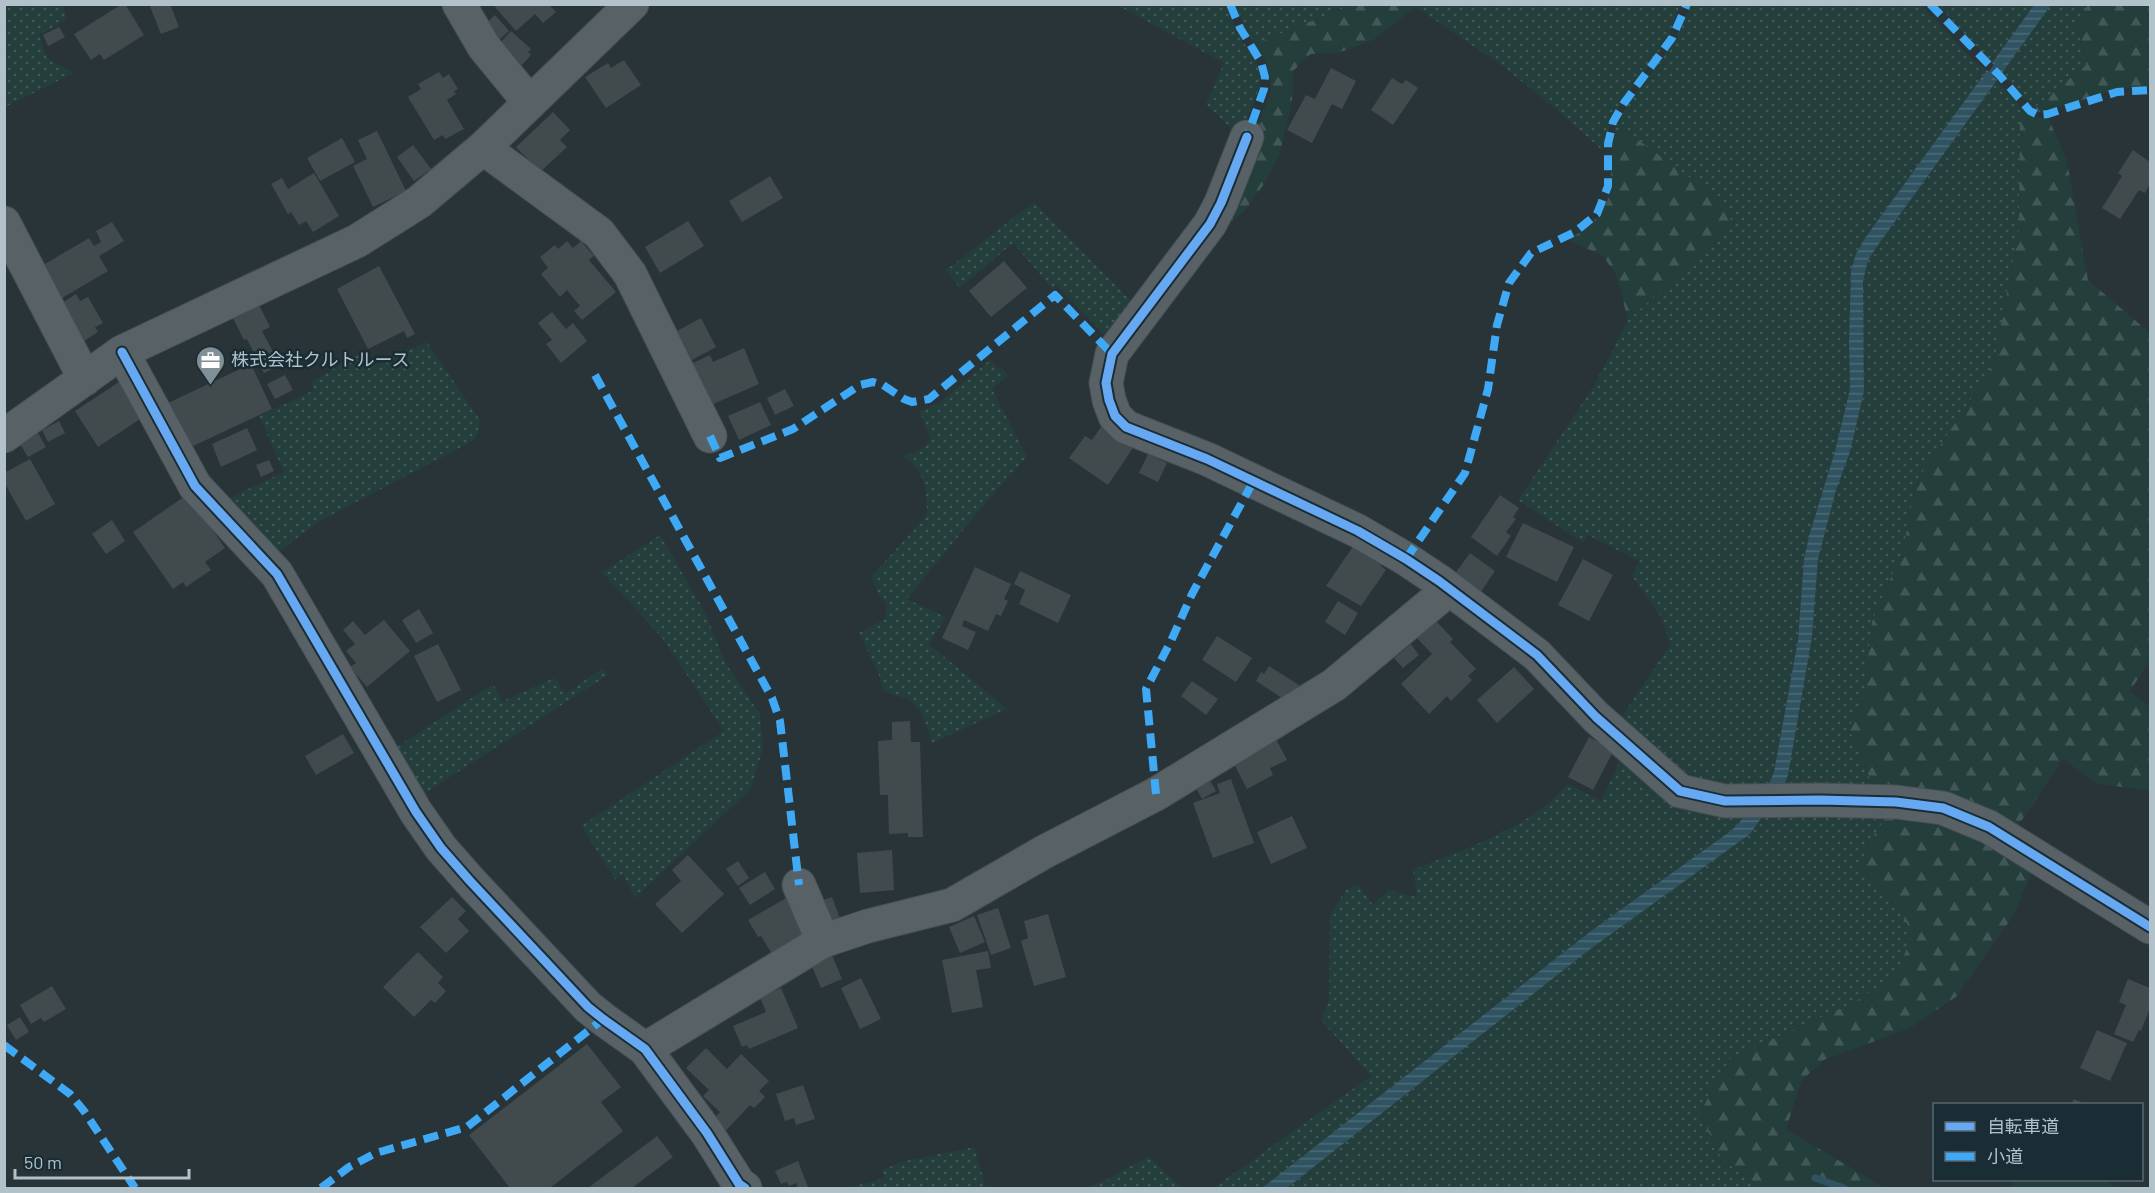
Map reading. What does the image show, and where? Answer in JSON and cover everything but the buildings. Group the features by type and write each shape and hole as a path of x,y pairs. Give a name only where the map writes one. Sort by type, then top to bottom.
{"street":[{"path":"459,4 484,47 530,103"},
{"path":"4,436 122,352 357,241 419,202 483,148 632,4"},
{"path":"1247,137 1221,203 1210,224 1112,354 1106,383 1109,399 1115,416 1126,428 1207,459 1358,531 1406,559 1538,655 1596,717 1680,791 1725,801 1896,802 1943,808 1989,827 2151,927"},
{"path":"483,148 599,233 630,274 710,436"},
{"path":"4,223 85,379"},
{"path":"122,352 195,486 277,574 416,812 441,848 588,1007 645,1049 707,1133 739,1184 745,1188"},
{"path":"645,1049 823,941 868,926 951,905 1044,852 1156,794 1334,685 1448,590"},
{"path":"799,885 823,941"}],"green space":[{"path":"5,4 63,5 67,20 39,35 47,58 74,73 5,107"},
{"path":"1367,4 1416,7 1373,40 1338,53 1311,54 1293,71 1292,103 1279,156 1264,184 1244,212 1205,241 1230,200 1271,90 1267,66 1255,44 1341,9"},
{"path":"1117,5 1226,5 1236,31 1256,61 1261,75 1259,88 1240,137 1206,104 1224,63"},
{"path":"1235,5 1367,5 1341,9 1255,44"},
{"path":"1392,5 1680,5 1667,39 1621,104 1607,133 1603,151 1505,68 1416,7"},
{"path":"1691,5 1921,5 1977,64 1987,70 1865,238 1851,270 1850,389 1804,559 1798,640 1774,772 1766,791 1696,788 1616,725 1670,645 1661,617 1632,576 1639,561 1588,535 1583,543 1518,500 1595,384 1628,320 1730,228 1637,139 1615,130 1627,106 1675,40"},
{"path":"1938,5 2034,5 1992,63"},
{"path":"2051,5 2088,5 2076,22 2086,65 2033,109 2002,73"},
{"path":"2088,5 2150,5 2150,87 2122,88 2039,112 2033,109 2086,65 2076,22"},
{"path":"1997,80 2020,106 2019,230 1993,366 1916,482 1903,550 1872,622 1864,696 1849,728 1876,793 1782,791 1812,637 1818,559 1855,428 1865,366 1863,281 1868,260"},
{"path":"2020,106 2033,116 2048,117 2067,161 2088,280 2150,333 2150,660 2130,691 2150,707 2150,788 2142,790 2095,783 2063,759 2013,833 1876,793 1849,728 1864,695 1872,622 1903,550 1916,482 1993,366 2019,230"},
{"path":"1615,130 1637,139 1731,210 1730,228 1628,320 1616,275 1603,256 1568,240 1597,217 1607,201 1610,192 1611,150"},
{"path":"1034,202 1138,308 1108,339 1056,285 1052,288 1013,243 960,288 946,270"},
{"path":"427,342 480,420 478,434 473,441 320,521 274,555 223,501 284,472 259,416 314,390 311,382 363,352 372,366"},
{"path":"991,359 996,367 1002,368 1008,376 992,389 1027,457 992,495 907,599 946,617 929,644 1007,709 932,743 921,712 910,700 883,691 879,675 859,633 885,619 887,604 879,595 871,577 927,515 924,482 917,469 903,456 923,449 929,441 927,429 919,411 938,404"},
{"path":"660,535 705,612 725,662 760,714 763,749 750,790 635,898 623,875 615,879 581,826 724,731 663,639 602,572"},
{"path":"603,668 608,675 419,797 392,750 493,684 503,701 554,678 566,693"},
{"path":"1622,756 1751,810 1732,830 1591,931 1262,1188 1213,1188 1371,1076 1321,1020 1329,1000 1330,914 1346,890 1358,885 1373,905 1388,890 1417,897 1413,870 1496,836 1516,825 1552,800 1568,784 1601,801"},
{"path":"1768,808 1890,811 1877,890 1899,911 1913,933 1901,963 1890,980 1853,1003 1732,1057 1716,1081 1700,1113 1722,1160 1767,1188 1287,1188 1589,950 1750,834"},
{"path":"1890,811 1940,817 2033,870 2013,916 1957,996 1910,1028 1824,1060 1802,1080 1786,1129 1885,1188 1767,1188 1722,1160 1700,1114 1716,1081 1732,1057 1853,1003 1890,979 1901,963 1913,933 1899,911 1877,890 1860,866 1872,838"},
{"path":"974,1147 986,1188 850,1188 885,1178 882,1170 905,1161"},
{"path":"1149,1156 1182,1188 1086,1188 1106,1180"},
{"path":"2012,1181 2107,1181 2117,1188 1993,1188 2010,1186"}],"water":[{"path":"2034,5 2051,5 2002,73 1992,63"},
{"path":"1987,70 1997,80 1868,260 1863,281 1864,391 1850,452 1836,490 1818,559 1812,637 1788,775 1782,791 1766,791 1774,772 1798,640 1804,559 1850,389 1851,270 1856,254 1865,238"},
{"path":"1751,810 1767,810 1750,834 1589,950 1287,1188 1262,1188 1591,931 1732,830"}],"waterway":[{"path":"1986,81 2001,61"},
{"path":"1815,1178 1844,1188"}],"marked path":[{"path":"1230,4 1240,28 1261,62 1265,77 1264,89 1247,137"},
{"path":"1406,559 1465,473 1488,389 1497,325 1509,283 1531,253 1575,232 1597,214 1608,186 1608,144 1613,122 1624,103 1672,38 1687,4"},
{"path":"1930,4 2000,76 2030,111 2038,115 2048,114 2117,92 2150,90"},
{"path":"710,436 720,458 793,429 860,385 873,382 883,385 912,402 929,399 1055,295 1112,354"},
{"path":"595,375 772,698 780,721 799,885"},
{"path":"1156,794 1146,689 1192,594 1253,482"},
{"path":"321,1188 349,1167 376,1153 467,1127 603,1019"},
{"path":"4,1045 70,1094 84,1111 135,1188"}],"cycle path":[{"path":"1247,137 1221,203 1210,224 1112,354 1106,383 1109,400 1115,416 1126,427 1207,459 1358,531 1406,559 1537,655 1596,717 1680,791 1725,801 1896,802 1943,808 1989,827 2150,927"},
{"path":"122,352 195,486 277,574 416,812 441,848 588,1007 645,1049 707,1133 739,1184 745,1188"}],"place":[{"name":"株式会社クルトルース","path":"210,386"}]}
